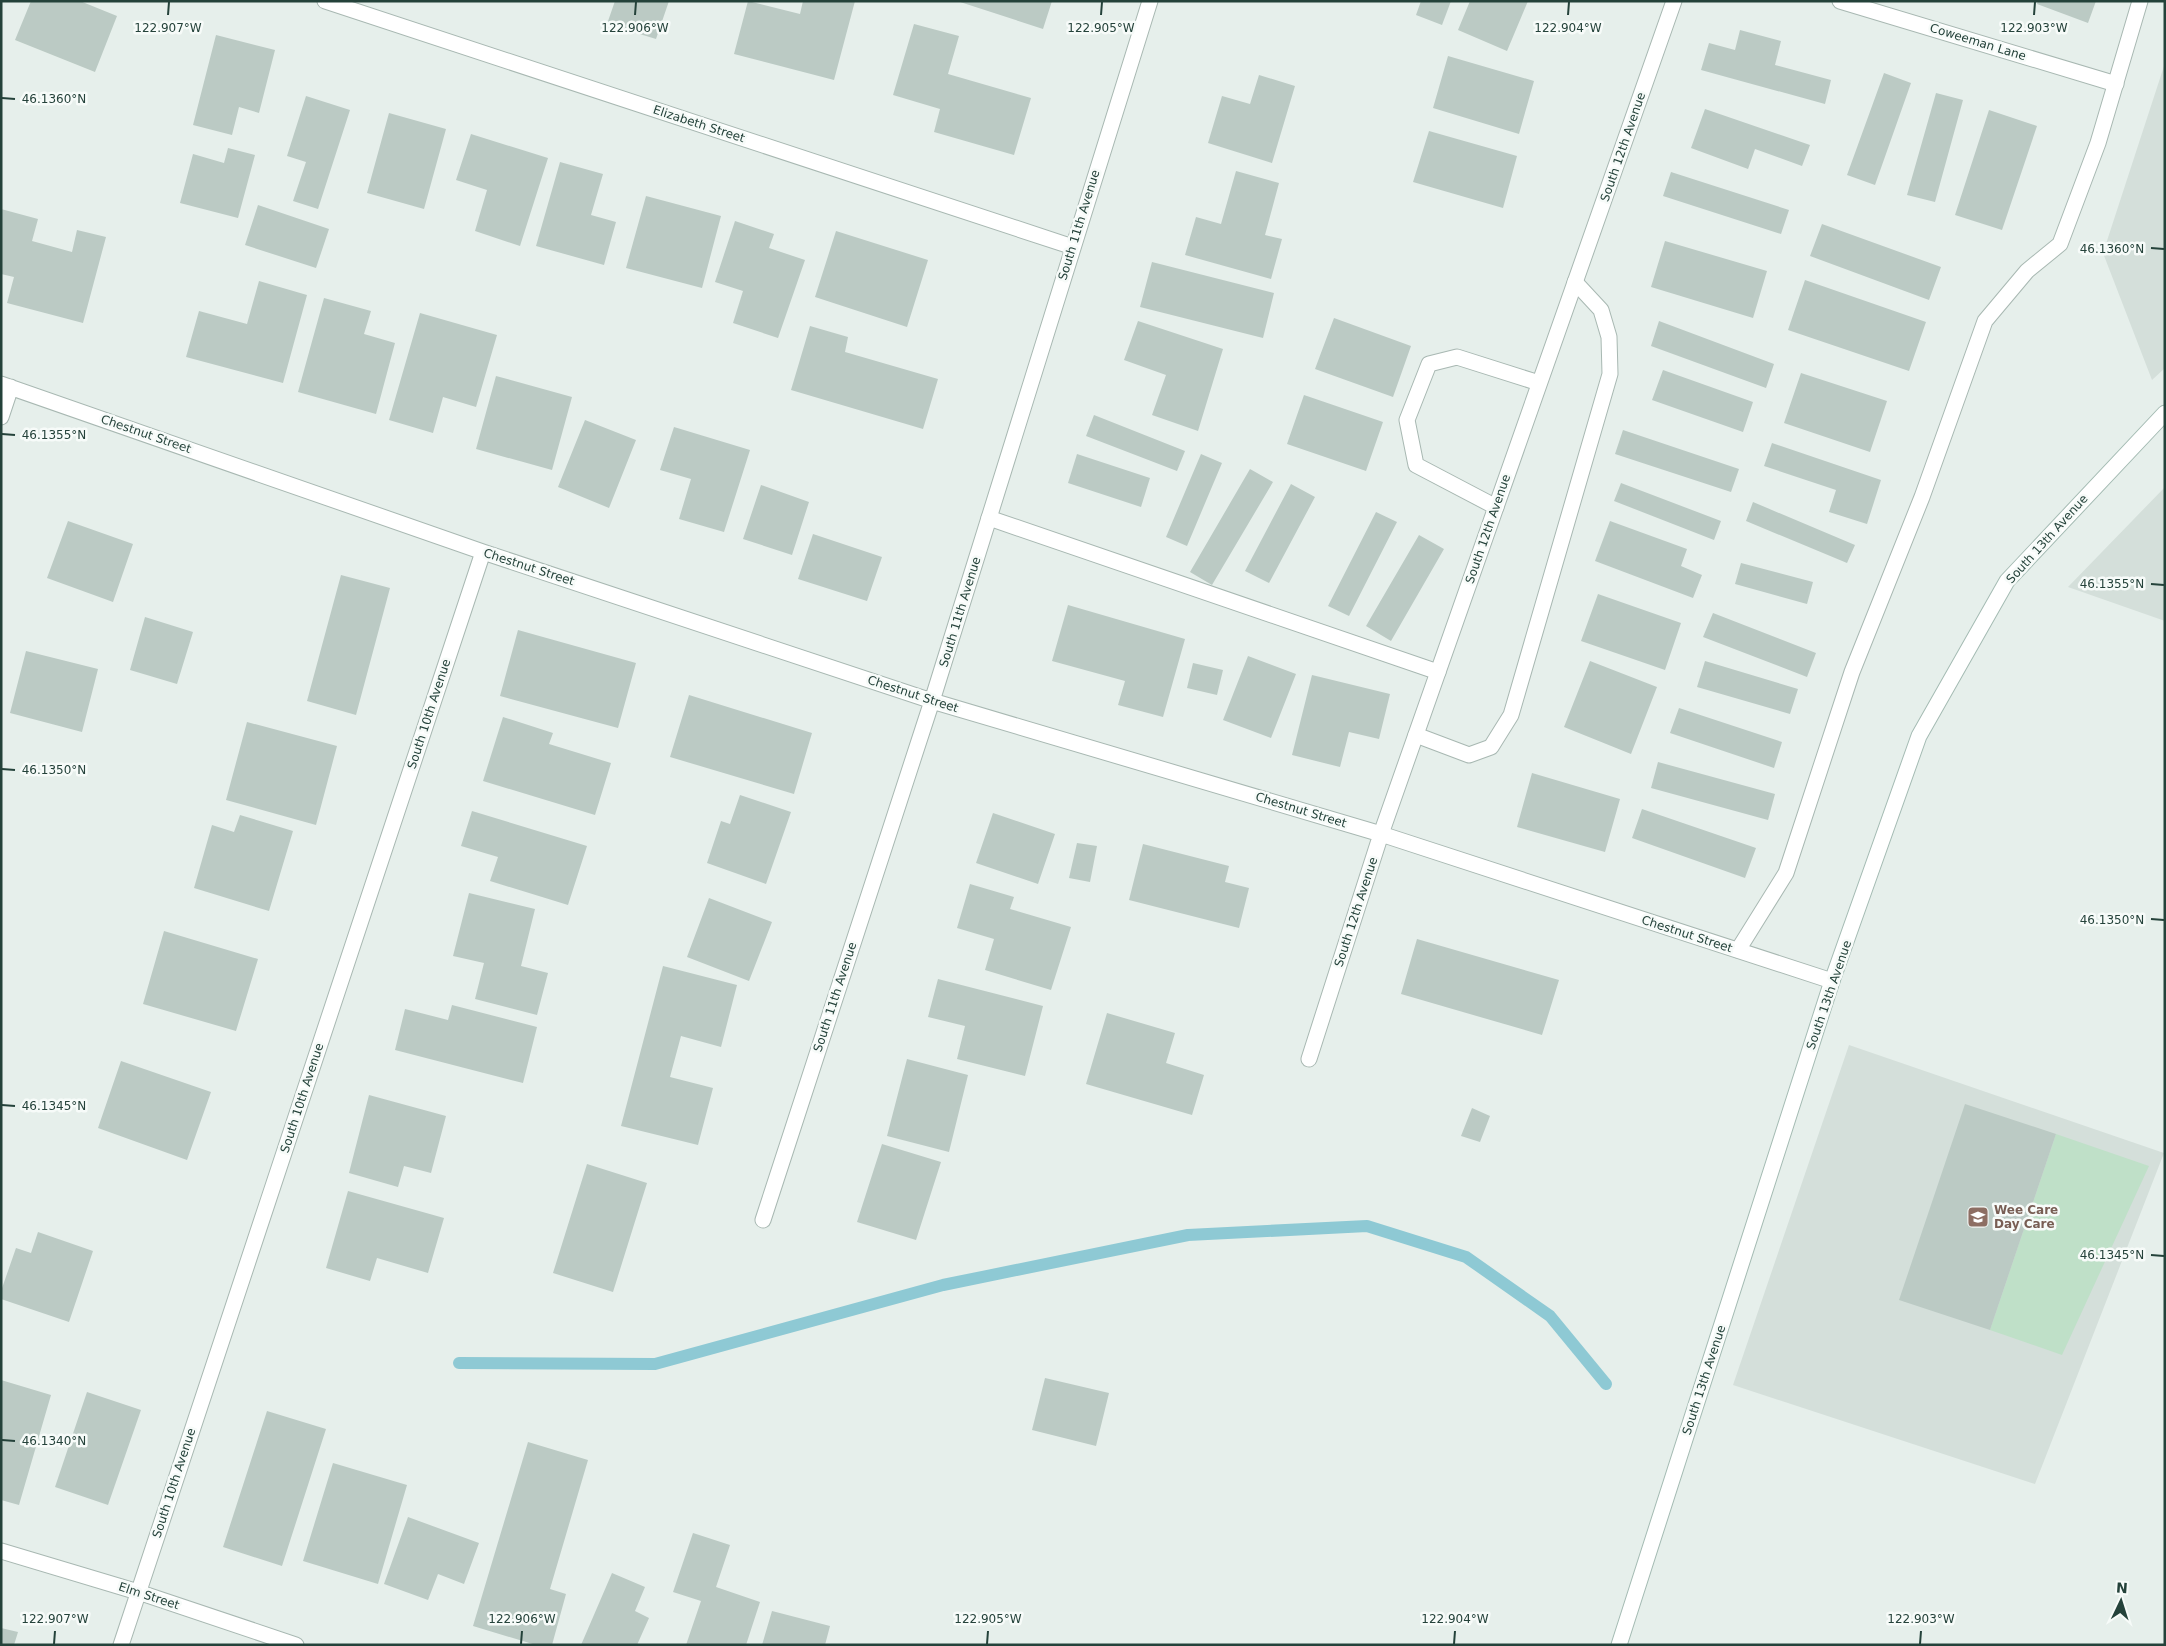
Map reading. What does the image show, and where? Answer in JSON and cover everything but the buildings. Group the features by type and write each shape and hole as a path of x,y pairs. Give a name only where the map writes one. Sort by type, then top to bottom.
{"street":[{"name":"Elizabeth Street","path":"325,1 1072,247"},
{"name":"South 11th Avenue","path":"763,1220 932,701 1150,1"},
{"name":"South 12th Avenue","path":"1309,1059 1381,834 1674,1"},
{"name":"Coweeman Lane","path":"1840,1 2116,84"},
{"path":"1738,950 1786,873 1852,672 1922,497 1985,321 2027,271 2060,244 2098,143 2140,1"},
{"path":"1416,734 1469,755 1491,747 1511,715 1610,374 1609,337 1601,310 1575,282"},
{"path":"1496,507 1416,465 1406,420 1429,364 1457,357 1539,384"},
{"path":"1,417 6,386"},
{"name":"Chestnut Street","path":"6,386 482,552 932,701 1381,834 1832,981"},
{"name":"South 13th Avenue","path":"1619,1645 1832,981 1918,736 2007,581 2165,413"},
{"path":"989,518 1438,672"},
{"name":"South 10th Avenue","path":"121,1645 482,552"},
{"name":"Elm Street","path":"1,1551 138,1592 296,1645"}],"shaded area":[{"path":"2165,63 2165,368 2152,380 2103,253"},
{"path":"2165,487 2165,621 2068,587"},
{"path":"1849,1045 2164,1153 2035,1484 1733,1385"}],"green space":[{"path":"2056,1134 2149,1166 2062,1355 1990,1330"}],"waterway":[{"path":"459,1363 655,1364 943,1285 1188,1235 1367,1226 1466,1257 1550,1316 1606,1384"}],"place":[{"name":"Wee Care Day Care","path":"1978,1217"}]}
